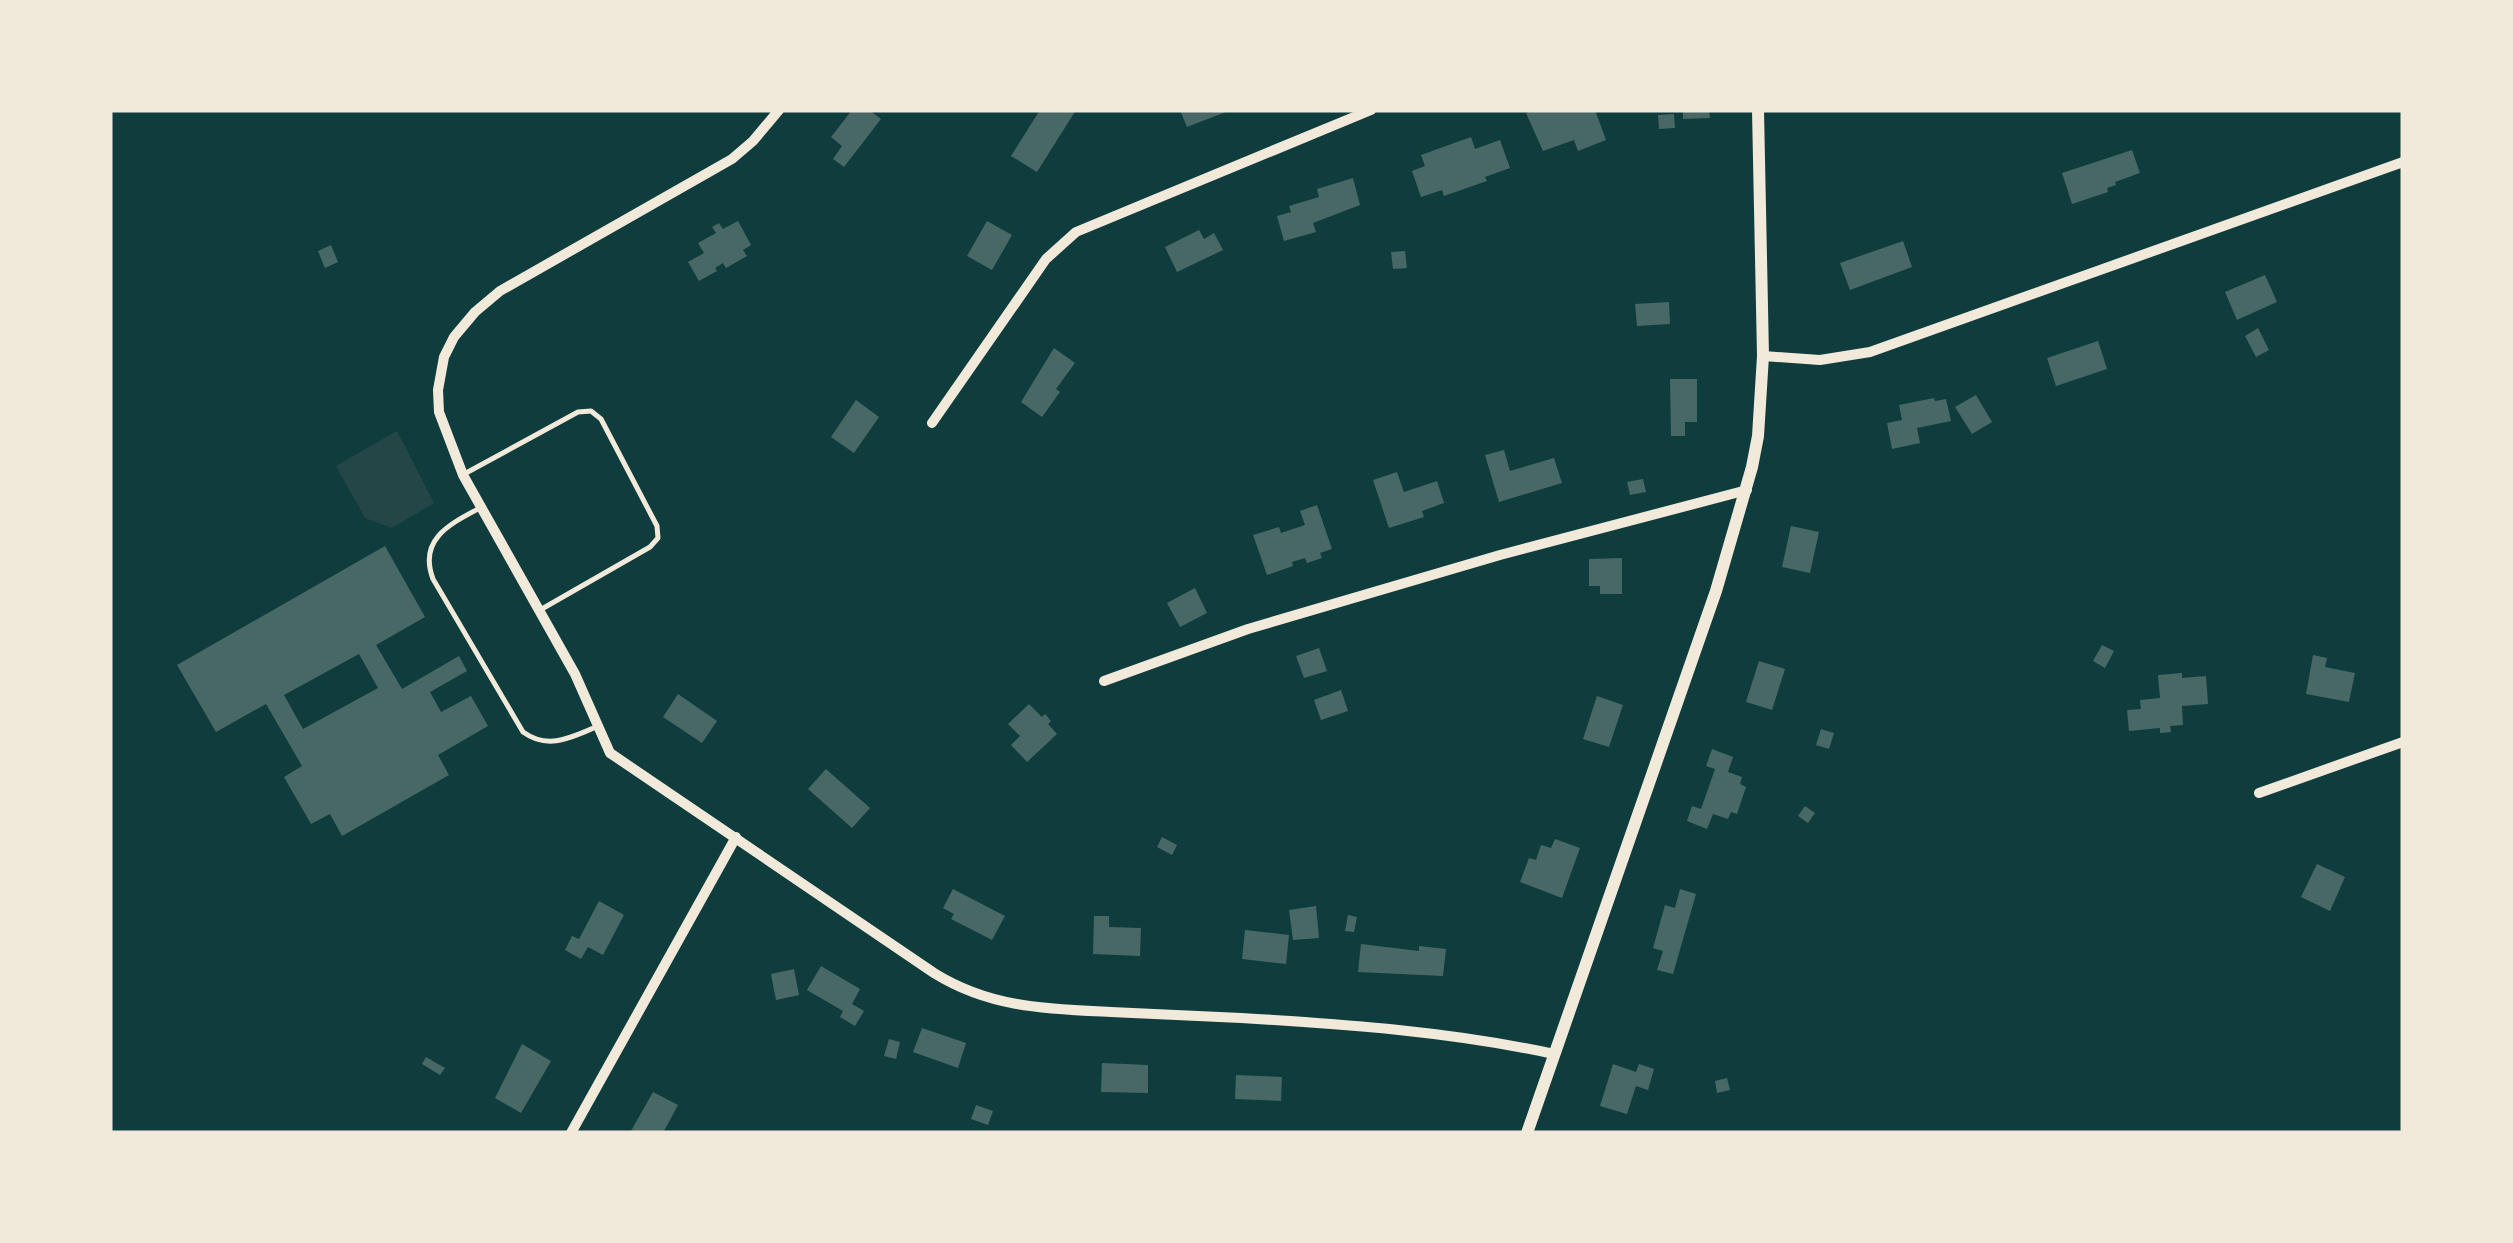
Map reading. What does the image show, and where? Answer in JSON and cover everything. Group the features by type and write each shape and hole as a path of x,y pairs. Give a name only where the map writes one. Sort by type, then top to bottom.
{"street":[{"path":"779,110 732,159 500,290 454,337 441,368 438,401 442,423 463,475 575,674 596,727 614,757 943,979 1004,1004 1332,1026 1554,1054"},
{"path":"932,423 1046,259 1076,232 1371,110"},
{"path":"1527,1133 1695,653 1747,490 1758,436 1763,356 1758,110"},
{"path":"1763,356 1820,360 1870,352 2403,162"},
{"path":"1104,681 1263,624 1747,490"},
{"path":"2259,794 2403,742"},
{"path":"571,1133 736,837"}],"lane":[{"path":"463,475 578,412 591,411 601,419 657,526 658,538 650,548 540,610"},
{"path":"483,507 449,525 434,540 428,559 434,579 523,732 544,743 596,727"}],"shaded area":[{"path":"397,431 434,503 392,528 365,518 336,466"}],"building":[{"path":"852,110 869,110 881,119 844,167 833,159 842,146 831,137"},
{"path":"1040,110 1076,110 1037,172 1011,156"},
{"path":"1180,110 1231,110 1187,127"},
{"path":"1595,110 1606,140 1578,151 1574,140 1543,151 1526,113"},
{"path":"1683,110 1709,110 1710,118 1683,119"},
{"path":"1674,114 1675,128 1659,129 1658,115"},
{"path":"1471,137 1475,149 1500,140 1510,168 1444,196 1442,190 1421,197 1412,171 1425,166 1421,155"},
{"path":"2132,150 2140,173 2115,182 2107,188 2108,192 2072,204 2062,173"},
{"path":"1353,178 1360,205 1313,223 1316,232 1284,241 1277,216 1291,212 1289,206 1319,197 1317,189"},
{"path":"738,221 751,245 743,250 747,256 726,268 723,263 699,281 688,262 704,253 698,243 716,233 712,227 719,223 723,229"},
{"path":"987,221 1012,235 992,270 967,256"},
{"path":"1199,230 1204,239 1214,233 1223,250 1177,272 1165,247"},
{"path":"1903,241 1912,267 1850,290 1840,263"},
{"path":"331,245 338,262 325,268 318,251"},
{"path":"1405,251 1407,268 1393,269 1391,252"},
{"path":"2265,275 2277,302 2237,320 2225,292"},
{"path":"1669,302 1670,324 1637,326 1635,304"},
{"path":"2258,328 2269,350 2256,357 2245,336"},
{"path":"2098,341 2107,369 2056,386 2047,358"},
{"path":"1054,348 1075,363 1042,417 1021,402"},
{"path":"1670,379 1697,379 1697,422 1685,422 1685,436 1671,436"},
{"path":"1976,395 1992,422 1972,434 1955,407"},
{"path":"1946,399 1951,421 1917,428 1920,443 1892,449 1887,423 1902,420 1899,405"},
{"path":"856,400 879,417 854,453 831,437"},
{"path":"1504,450 1510,471 1554,458 1562,483 1499,502 1485,455"},
{"path":"1397,472 1404,492 1437,481 1444,503 1422,511 1424,517 1389,528 1373,480"},
{"path":"1643,479 1646,492 1630,495 1627,482"},
{"path":"1317,505 1332,549 1320,553 1322,558 1292,562 1293,566 1267,575 1253,535 1279,527 1281,533 1305,525 1300,511"},
{"path":"1791,526 1819,532 1810,573 1782,567"},
{"path":"385,546 425,617 376,645 402,689 459,656 467,671 430,692 441,712 471,696 488,726 438,755 449,775 342,836 330,814 311,824 284,777 302,766 266,704 216,732 177,665","holes":["359,654 378,688 303,729 284,695"]},
{"path":"1622,558 1622,594 1600,594 1600,586 1589,586 1589,559"},
{"path":"1195,588 1207,613 1180,627 1167,603"},
{"path":"2102,645 2114,651 2105,668 2093,661"},
{"path":"1319,648 1327,671 1304,678 1296,656"},
{"path":"2313,655 2327,658 2325,667 2355,673 2349,702 2306,694"},
{"path":"1759,661 1785,669 1772,710 1746,702"},
{"path":"2182,673 2182,678 2206,676 2208,704 2182,706 2183,725 2170,726 2171,732 2160,733 2160,728 2129,731 2127,710 2141,709 2140,700 2160,698 2158,675"},
{"path":"1341,690 1348,711 1321,720 1314,700"},
{"path":"678,694 717,721 702,743 663,717"},
{"path":"1597,696 1623,705 1609,747 1583,739"},
{"path":"1029,704 1042,717 1045,714 1057,734 1027,762 1011,745 1020,736 1008,724"},
{"path":"1821,729 1834,733 1829,749 1816,745"},
{"path":"1712,749 1733,757 1728,772 1742,777 1740,784 1746,787 1737,814 1731,812 1728,819 1713,814 1707,829 1687,821 1692,806 1701,809 1715,769 1706,766"},
{"path":"826,769 870,808 852,828 808,789"},
{"path":"1805,806 1815,813 1808,823 1798,816"},
{"path":"1162,837 1177,845 1172,855 1157,847"},
{"path":"1555,839 1580,848 1562,898 1520,882 1529,858 1536,860 1541,845 1551,848"},
{"path":"2317,864 2345,877 2330,911 2301,897"},
{"path":"953,889 1005,916 992,940 951,919 954,914 943,908"},
{"path":"1680,889 1696,894 1673,974 1657,970 1663,951 1653,948 1665,905 1675,908"},
{"path":"599,901 624,915 603,955 588,947 581,959 565,950 572,936 579,939"},
{"path":"1316,906 1319,938 1293,940 1289,910"},
{"path":"1348,915 1357,917 1354,932 1345,931"},
{"path":"1094,916 1109,916 1109,927 1141,928 1140,956 1093,954"},
{"path":"1245,930 1289,935 1286,964 1242,959"},
{"path":"1361,944 1419,951 1419,946 1446,949 1443,976 1358,972"},
{"path":"821,966 860,989 852,1004 864,1011 855,1026 840,1017 843,1011 807,990"},
{"path":"794,969 799,995 776,1000 771,974"},
{"path":"922,1028 966,1043 958,1068 913,1052"},
{"path":"889,1039 900,1042 896,1059 884,1056"},
{"path":"522,1044 551,1061 521,1113 495,1098"},
{"path":"426,1057 445,1068 440,1075 422,1064"},
{"path":"1102,1063 1148,1065 1148,1093 1101,1092"},
{"path":"1613,1064 1636,1072 1639,1064 1654,1069 1648,1090 1636,1086 1627,1114 1600,1106"},
{"path":"1236,1075 1282,1077 1281,1101 1235,1099"},
{"path":"1727,1078 1730,1090 1717,1093 1715,1081"},
{"path":"653,1092 678,1105 663,1133 634,1133 631,1131"},
{"path":"976,1105 993,1111 988,1125 971,1119"}]}
